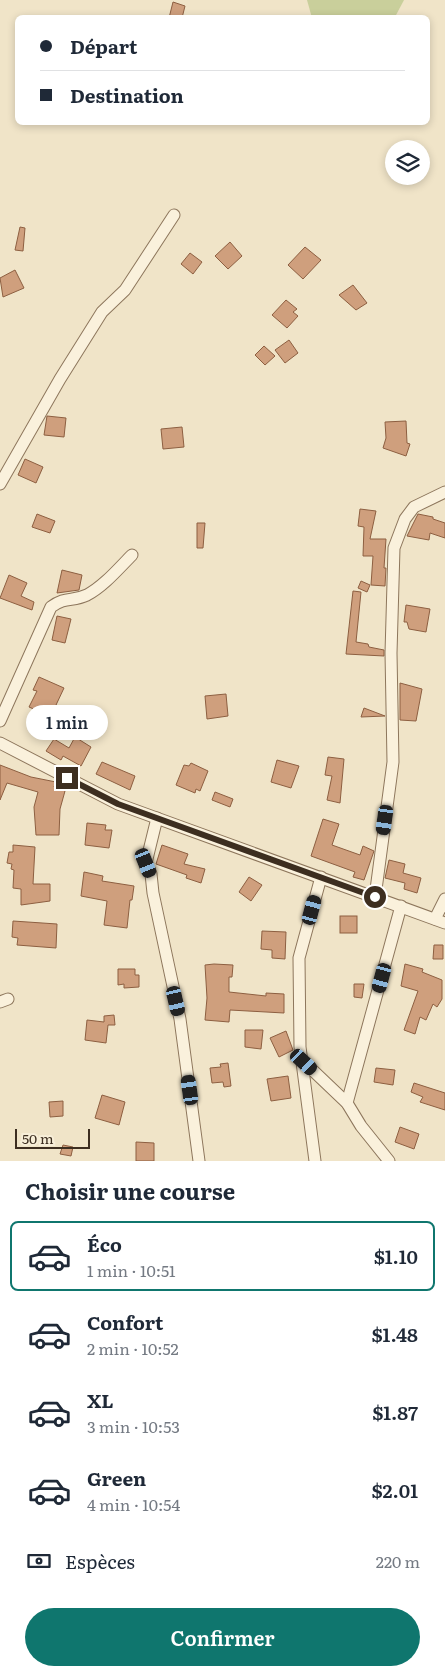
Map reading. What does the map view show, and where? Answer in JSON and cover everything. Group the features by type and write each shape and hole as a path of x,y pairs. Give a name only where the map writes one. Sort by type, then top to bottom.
{"street":[{"path":"0,484 60,379 102,312 125,290 174,215"},
{"path":"375,897 393,762 391,652 394,548 405,519 414,507 445,492"},
{"path":"0,721 51,607 62,599 76,599 89,594 132,555"},
{"path":"0,743 118,804 440,921 445,899"},
{"path":"157,818 146,863 151,874 180,1019 199,1161"},
{"path":"315,1161 304,1062 300,1047 299,958 321,877"},
{"path":"347,1103 401,906"},
{"path":"304,1062 347,1103 361,1126 389,1161"}],"green space":[{"path":"307,0 404,0 396,15 311,15"}],"building":[{"path":"173,2 185,6 183,15 170,15"},
{"path":"20,227 25,228 23,251 15,250"},
{"path":"230,242 242,256 228,269 215,256"},
{"path":"305,247 321,260 303,279 288,265"},
{"path":"190,253 202,262 193,274 181,264"},
{"path":"15,270 24,288 3,297 0,278"},
{"path":"353,285 367,303 356,310 339,295"},
{"path":"286,300 297,309 293,312 298,316 287,328 272,315"},
{"path":"289,340 298,353 285,363 275,350"},
{"path":"264,346 275,356 265,365 255,355"},
{"path":"47,416 66,418 64,437 44,435"},
{"path":"406,421 407,443 410,444 406,456 383,448 386,438 385,422"},
{"path":"182,427 184,447 163,449 161,429"},
{"path":"25,459 43,467 36,483 18,475"},
{"path":"360,509 376,511 370,539 386,539 385,586 371,585 373,556 363,556 364,527 358,526"},
{"path":"37,514 55,521 50,533 32,527"},
{"path":"418,514 433,517 433,519 445,523 445,538 430,533 429,540 407,536"},
{"path":"197,523 205,523 203,548 197,548"},
{"path":"62,570 82,575 79,590 57,593"},
{"path":"9,575 27,583 21,596 34,602 32,610 0,598"},
{"path":"361,581 370,585 367,592 358,588"},
{"path":"353,591 361,592 356,642 384,650 384,656 346,654"},
{"path":"406,605 430,609 426,632 409,629 407,622 404,622"},
{"path":"57,616 71,619 65,643 52,640"},
{"path":"39,677 64,688 56,705 62,708 62,716 52,717 29,707 37,691 33,690"},
{"path":"400,683 422,689 416,721 400,720"},
{"path":"226,694 228,716 207,719 205,696"},
{"path":"364,708 385,716 361,717"},
{"path":"75,737 91,747 81,766 63,756 61,760 46,751 54,739 69,748"},
{"path":"328,757 344,759 340,803 327,800 332,776 325,775"},
{"path":"277,760 299,766 291,788 271,782"},
{"path":"102,762 135,776 130,790 96,774"},
{"path":"191,763 208,771 200,791 196,789 195,793 176,785 184,765 189,766"},
{"path":"0,765 31,777 56,782 54,787 65,791 60,809 59,835 36,835 34,807 38,792 7,783 0,800"},
{"path":"215,792 233,799 230,807 212,800"},
{"path":"323,819 339,824 332,845 360,855 363,846 374,851 364,880 353,877 355,872 311,856"},
{"path":"87,823 106,825 105,830 112,830 109,848 85,845"},
{"path":"13,845 35,847 33,884 50,884 50,901 21,905 21,889 13,888 14,870 11,869 12,864 7,863 9,852 13,852"},
{"path":"162,845 188,854 184,864 205,869 201,883 186,878 187,875 156,864"},
{"path":"389,860 405,864 403,873 421,878 417,893 404,889 405,883 385,878"},
{"path":"84,872 103,876 102,881 134,886 132,900 130,900 127,928 104,925 107,901 81,896"},
{"path":"249,877 262,885 251,901 239,892"},
{"path":"340,916 357,916 357,933 340,933"},
{"path":"13,921 57,924 56,948 17,945 18,938 12,937"},
{"path":"262,931 286,932 285,959 272,958 272,950 261,949"},
{"path":"434,945 443,945 443,959 433,959"},
{"path":"405,964 423,969 422,972 442,980 442,999 437,1007 433,1004 426,1020 420,1017 415,1034 404,1030 418,991 401,986"},
{"path":"205,965 233,965 232,977 229,977 229,992 266,996 266,993 284,994 284,1013 230,1010 229,1022 205,1020 207,998"},
{"path":"118,969 135,969 135,975 139,975 139,987 124,988 124,984 118,985"},
{"path":"354,984 364,984 362,998 354,997"},
{"path":"114,1015 115,1025 108,1025 106,1043 85,1040 87,1020 104,1022 104,1016"},
{"path":"245,1030 263,1030 261,1049 245,1047"},
{"path":"286,1031 293,1050 279,1057 270,1038"},
{"path":"228,1063 231,1086 224,1087 223,1082 212,1083 210,1068 221,1067 220,1064"},
{"path":"376,1068 395,1070 393,1085 374,1082"},
{"path":"288,1076 291,1098 271,1101 267,1079"},
{"path":"414,1083 445,1093 445,1110 420,1102 423,1097 411,1092"},
{"path":"102,1095 125,1102 119,1125 95,1118"},
{"path":"63,1101 63,1116 50,1117 49,1102"},
{"path":"400,1127 419,1134 414,1149 395,1142"},
{"path":"136,1142 154,1143 154,1161 136,1161"},
{"path":"63,1145 73,1147 71,1156 60,1154"}],"route":[{"path":"67,778 118,804 375,897"}]}
